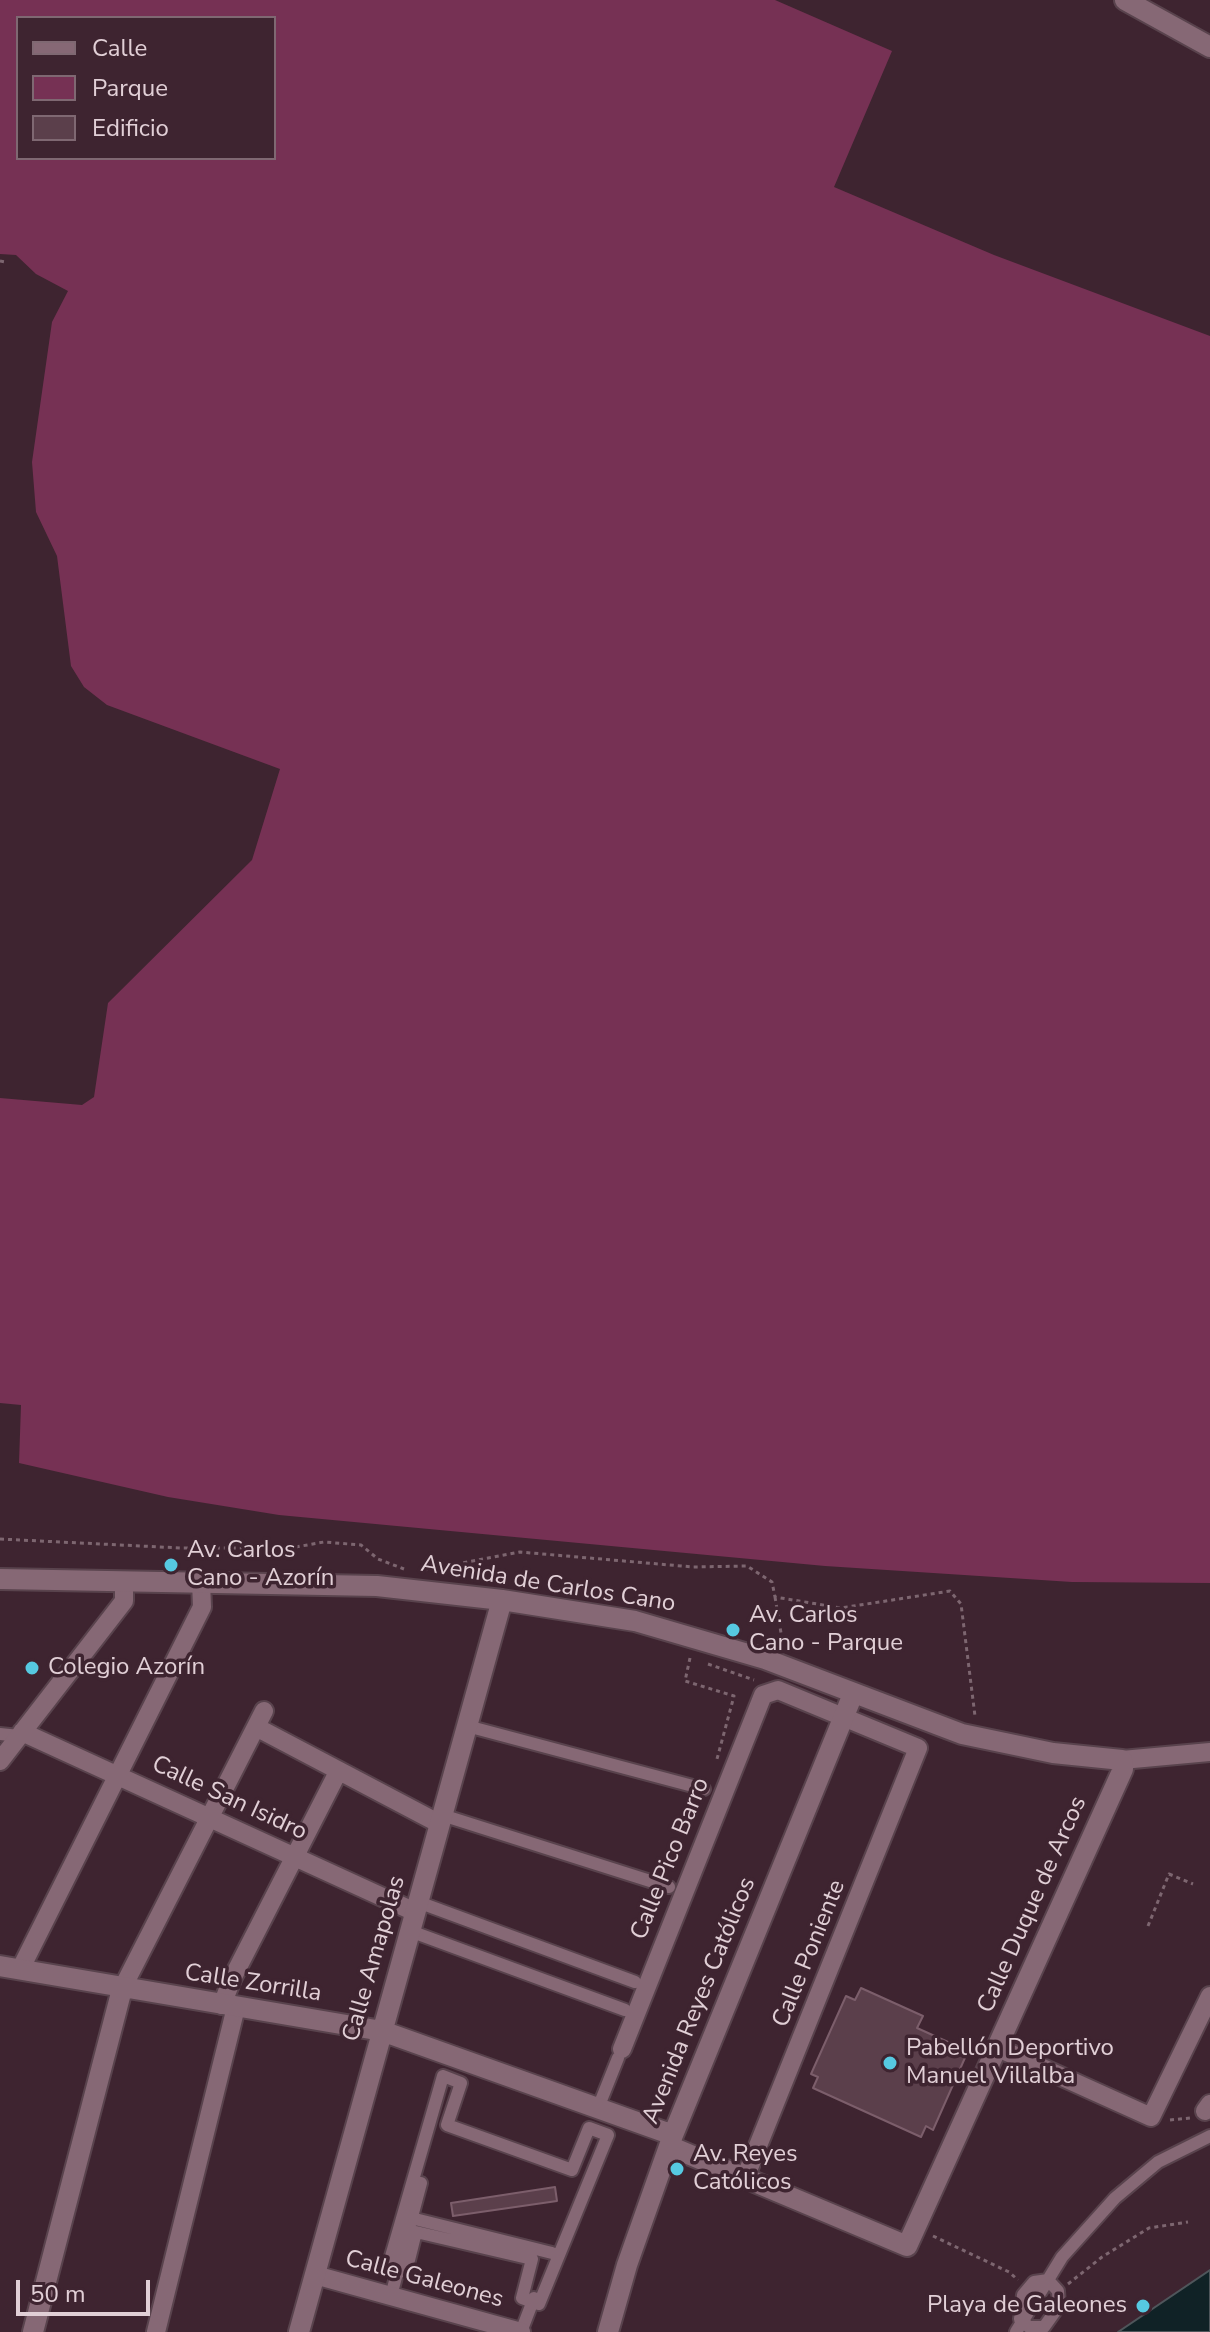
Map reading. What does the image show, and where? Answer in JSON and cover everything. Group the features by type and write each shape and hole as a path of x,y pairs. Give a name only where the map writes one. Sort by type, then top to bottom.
{"street":[{"path":"1125,0 1210,47"},
{"name":"Avenida de Carlos Cano","path":"0,1579 377,1586 502,1600 679,1631 765,1659 975,1738 1064,1755 1122,1760 1210,1752"},
{"path":"10,1968 116,1774 202,1607 201,1581"},
{"path":"0,1761 14,1734 124,1601 124,1583"},
{"name":"Calle Amapolas","path":"299,2332 502,1600"},
{"path":"770,1690 778,1690 844,1716"},
{"name":"Calle Pico Barro","path":"600,2132 603,2110 620,2053 763,1695 770,1690"},
{"name":"Avenida Reyes Católicos","path":"608,2332 631,2252 671,2141 853,1694"},
{"name":"Calle Poniente","path":"745,2178 918,1748 844,1716"},
{"path":"33,2332 122,1989 260,1719 338,1772 441,1819 669,1887"},
{"path":"467,1726 704,1789"},
{"name":"Calle San Isidro","path":"14,1734 116,1774 210,1816 414,1915"},
{"name":"Calle Duque de Arcos","path":"907,2246 1123,1769 1122,1760"},
{"path":"156,2332 229,2006 232,1979 338,1772"},
{"path":"414,1915 635,1982"},
{"path":"414,1915 625,2010"},
{"name":"Calle Zorrilla","path":"10,1968 382,2031 603,2110 745,2178 907,2246"},
{"path":"996,2047 1151,2117 1210,1996"},
{"path":"391,2296 454,2056"},
{"path":"443,2076 449,2078 461,2083 447,2125 572,2170 589,2128 608,2135 539,2304 522,2298 532,2259 416,2232 406,2272 388,2267 443,2076"},
{"path":"436,2125 581,2179"},
{"path":"516,2331 533,2302 600,2132"},
{"path":"1049,2278 1056,2286 1060,2299 1056,2315 1044,2327 1020,2328 1023,2295 1034,2282 1049,2278 1071,2246 1115,2198 1158,2162 1210,2136"},
{"path":"411,2218 552,2253"},
{"name":"Calle Galeones","path":"315,2275 516,2331"}],"path":[{"path":"0,261 6,262"},
{"path":"0,1539 181,1548 290,1548 324,1542 361,1545 378,1559 410,1570"},
{"path":"422,1570 520,1552 693,1567 747,1566 772,1582 784,1655"},
{"path":"775,1597 841,1608 950,1591 957,1595 961,1604 976,1707 974,1723"},
{"path":"704,1789 715,1765 734,1696 685,1681 690,1658 766,1685 770,1690"},
{"path":"1148,1926 1169,1874 1193,1884"},
{"path":"1151,2117 1185,2121 1208,2108"},
{"path":"1049,2278 1063,2288 1102,2257 1149,2228 1188,2222"}],"green space":[{"path":"0,0 775,0 892,51 834,187 994,255 1210,336 1210,1583 1072,1582 825,1566 279,1515 168,1497 19,1463 21,1405 0,1403 0,1098 82,1105 94,1097 108,1003 252,860 280,769 107,705 84,687 71,666 57,556 36,512 32,462 52,322 68,291 36,274 16,255 0,254"}],"shaded area":[{"path":"1210,2270 1210,2332 1118,2332"}],"building":[{"name":"Pabellón Deportivo Manuel Villalba","path":"861,1988 923,2016 917,2028 968,2051 933,2130 926,2126 921,2137 813,2088 818,2077 811,2074 846,1996 855,2000"},
{"path":"555,2187 557,2201 453,2216 451,2203"}],"place":[{"name":"Av. Carlos Cano - Azorín","path":"171,1565"},
{"name":"Av. Carlos Cano - Parque","path":"733,1630"},
{"name":"Colegio Azorín","path":"32,1668"},
{"name":"Pabellón Deportivo Manuel Villalba","path":"890,2063"},
{"name":"Av. Reyes Católicos","path":"677,2169"},
{"name":"Playa de Galeones","path":"1143,2306"}]}
